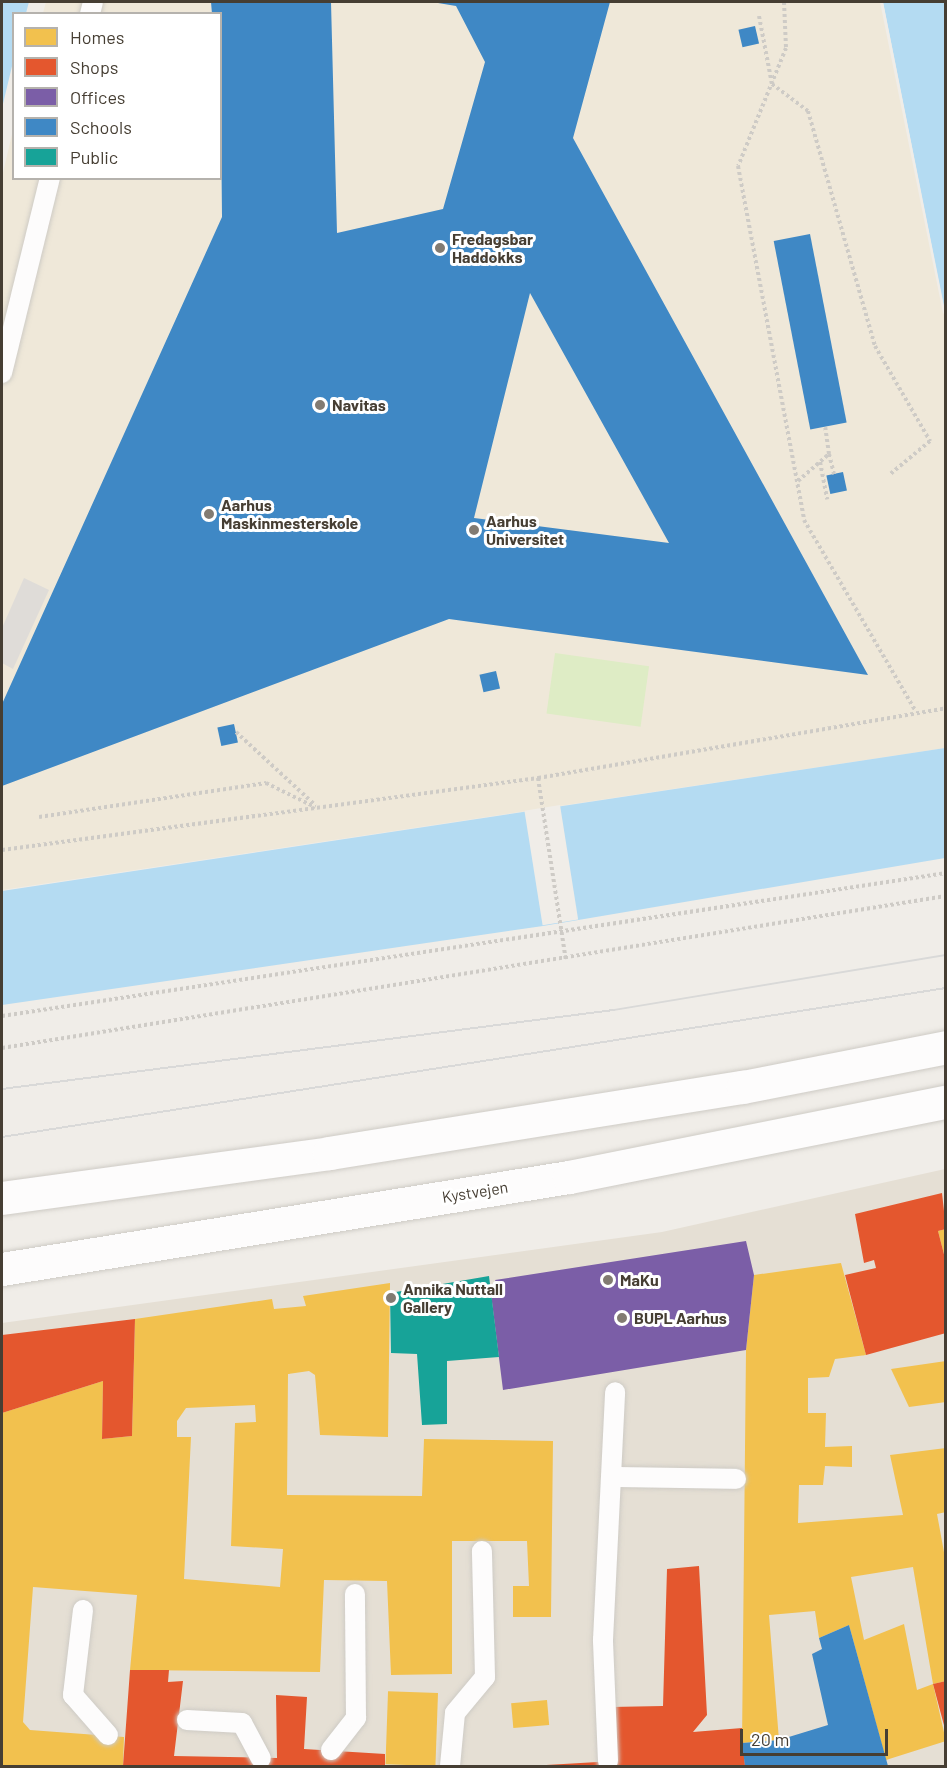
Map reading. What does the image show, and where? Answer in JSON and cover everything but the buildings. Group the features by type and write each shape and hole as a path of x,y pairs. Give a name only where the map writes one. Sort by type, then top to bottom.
{"street":[{"path":"2,1198 353,1150 743,1087 945,1047"},
{"name":"Kystvejen","path":"2,1269 570,1177 945,1102"}],"lane":[{"path":"2,373 4,350 49,180"},
{"path":"608,1761 603,1640 615,1392"},
{"path":"611,1477 736,1479"},
{"path":"450,1767 455,1713 485,1677 482,1551"},
{"path":"331,1750 356,1718 355,1594"},
{"path":"84,1610 73,1695 108,1736"},
{"path":"187,1720 242,1724 261,1758"}],"path":[{"path":"784,2 786,48 738,166 804,520 916,712"},
{"path":"759,16 772,84 808,111 875,346 930,441 890,475"},
{"path":"825,428 834,474"},
{"path":"798,481 829,454"},
{"path":"820,462 827,499"},
{"path":"2,850 538,778 945,708"},
{"path":"236,732 318,808"},
{"path":"538,778 566,961"},
{"path":"39,817 266,783 318,808"},
{"path":"2,1016 945,873"},
{"path":"2,1048 566,961 945,896"}],"shaded area":[{"name":"Aarhus Universitet","path":"46,2 882,2 945,313 945,748 2,890 2,177 12,134 12,180 222,180 222,12 43,12"},
{"path":"24,578 49,590 13,669 2,663 2,628"},
{"path":"945,1169 945,1766 2,1766 2,1323 662,1232"}],"green space":[{"path":"555,653 649,666 641,727 547,713"}],"water":[{"path":"2,2 29,2 26,12 12,12 12,66 2,108"},
{"path":"883,2 945,2 945,313"},
{"path":"945,748 945,858 543,926 2,1005 2,891"}],"pier":[{"path":"880,2 883,2 946,316 943,313"},
{"path":"560,805 578,920 543,925 524,811"}],"tram line":[{"path":"2,1089 614,1010 946,955"},
{"path":"2,1137 946,988"}],"place":[{"name":"Fredagsbar Haddokks","path":"440,248"},
{"name":"Navitas","path":"320,405"},
{"name":"Aarhus Maskinmesterskole","path":"209,514"},
{"name":"Aarhus Universitet","path":"474,530"},
{"name":"MaKu","path":"608,1280"},
{"name":"Annika Nuttall Gallery","path":"391,1298"},
{"name":"BUPL Aarhus","path":"622,1318"}]}
